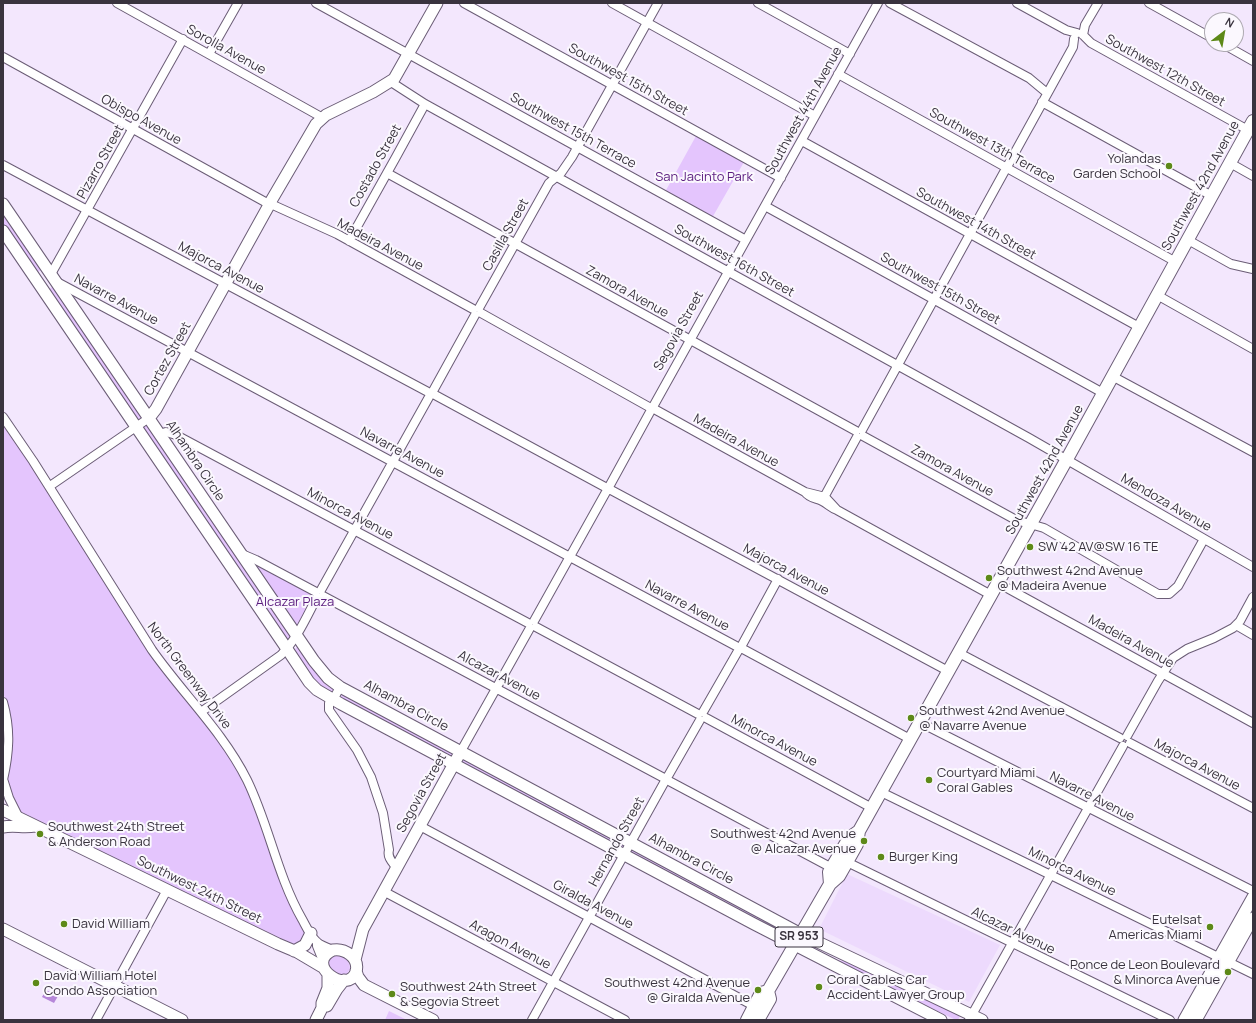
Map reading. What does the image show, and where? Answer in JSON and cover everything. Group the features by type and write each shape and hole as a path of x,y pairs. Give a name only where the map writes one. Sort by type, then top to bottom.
{"main road":[{"name":"Southwest 42nd Avenue","path":"830,884 829,872 872,808 1067,459 1250,126"},
{"name":"Southwest 42nd Avenue","path":"747,1020 754,1006 765,992 794,946 830,884 839,876 857,844 854,834"},
{"name":"Southwest 42nd Avenue","path":"758,1020 770,998 765,992"}],"street":[{"name":"Sorolla Avenue","path":"117,3 323,118"},
{"path":"209,54 238,3"},
{"name":"Southwest 15th Terrace","path":"316,3 746,240"},
{"name":"Cortez Street","path":"50,486 149,418 188,352 313,127 323,118 391,82 397,75 437,3"},
{"name":"Southwest 15th Street","path":"464,3 781,178"},
{"path":"612,3 815,116"},
{"name":"Casilla Street","path":"201,712 281,655 297,635 515,243 549,184 565,168 578,147 658,3"},
{"path":"758,3 850,54"},
{"name":"Southwest 44th Avenue","path":"729,272 878,3"},
{"path":"890,3 1029,78 1047,93"},
{"name":"Southwest 12th Street","path":"1017,3 1078,38 1250,126"},
{"path":"991,595 837,510 823,499 1098,3"},
{"path":"1149,3 1204,34"},
{"name":"Pizarro Street","path":"53,278 88,210 182,39"},
{"path":"1237,52 1253,61"},
{"name":"Obispo Avenue","path":"3,57 270,204"},
{"name":"Southwest 13th Terrace","path":"838,74 1176,262"},
{"name":"Southwest 16th Street","path":"391,82 425,104 1067,459"},
{"path":"1042,102 1212,196"},
{"name":"Costado Street","path":"348,241 425,104"},
{"name":"Southwest 14th Street","path":"802,141 1139,328"},
{"path":"1230,163 1253,176"},
{"name":"Majorca Avenue","path":"3,165 948,671"},
{"name":"Zamora Avenue","path":"387,173 1016,520 1044,528 1155,593 1162,595 1169,594 1178,586 1204,539"},
{"name":"Alhambra Circle","path":"3,204 321,671 328,678 340,687 462,751 801,934 894,978 970,1017 982,1020"},
{"name":"Madeira Avenue","path":"270,204 318,225 348,241 805,492 823,499"},
{"name":"Southwest 15th Street","path":"765,206 1103,393"},
{"path":"3,231 287,649 314,686 321,693 794,946 941,1020"},
{"path":"1188,240 1231,264 1253,269"},
{"name":"Segovia Street","path":"295,951 305,945 325,954 348,945 363,929 729,272"},
{"path":"40,286 53,278"},
{"name":"Navarre Avenue","path":"53,278 188,352 910,739"},
{"path":"1157,295 1253,349"},
{"path":"1112,376 1253,452"},
{"name":"North Greenway Drive","path":"3,416 50,486 152,650 226,744 246,779 286,889 325,954"},
{"name":"Minorca Avenue","path":"160,434 168,432 176,435 872,808"},
{"name":"Mendoza Avenue","path":"1067,459 1253,567"},
{"name":"Alcazar Avenue","path":"242,554 320,594 832,868"},
{"name":"Hernando Street","path":"532,1020 778,579"},
{"name":"Madeira Avenue","path":"998,583 1253,723"},
{"path":"970,1017 1173,658 1182,651 1218,637 1236,625 1253,597"},
{"path":"1236,625 1253,635"},
{"name":"Majorca Avenue","path":"959,653 1253,808"},
{"path":"340,687 333,700 329,703 331,714 334,716 357,750 371,777 383,813 389,850 398,864"},
{"path":"3,702 9,732 7,759 3,779 9,798 19,818"},
{"name":"Navarre Avenue","path":"920,722 1253,892"},
{"name":"Minorca Avenue","path":"881,792 1253,974"},
{"name":"Southwest 24th Street","path":"3,810 295,951 325,954"},
{"path":"3,827 36,826"},
{"name":"Giralda Avenue","path":"420,826 754,1006"},
{"name":"Alcazar Avenue","path":"847,862 1170,1020"},
{"path":"96,1020 167,890"},
{"name":"Aragon Avenue","path":"383,891 625,1020"},
{"path":"1196,1020 1253,897"},
{"path":"1184,1020 1253,918"},
{"path":"3,929 182,1020"},
{"name":"Segovia Street","path":"355,966 363,929"},
{"name":"Southwest 24th Street","path":"295,951 325,954"},
{"path":"325,954 347,952 355,966 358,978 364,985 433,1020"},
{"path":"325,954 335,979 344,980 350,978 355,966"},
{"path":"316,1020 322,1008 322,1003 329,986 325,954"},
{"path":"870,984 877,978 877,970"},
{"path":"889,994 887,984 894,978"},
{"path":"322,1008 327,1006 344,980"}],"shaded area":[{"path":"847,874 1000,945 969,1002 819,929"},
{"path":"46,990 58,996 54,1003 42,997"}],"green space":[{"name":"San Jacinto Park","path":"696,136 744,162 712,218 665,192"},
{"path":"3,208 44,268 35,274 3,228"},
{"path":"55,285 144,416 136,422 46,291"},
{"path":"3,421 122,607 219,739 242,778 304,929 306,938 294,945 27,818 16,807 8,785 10,715 3,692"},
{"path":"149,423 293,636 287,644 140,430"},
{"name":"Alcazar Plaza","path":"248,560 314,595 297,629"},
{"path":"299,644 335,687 330,696 314,684 293,652"},
{"path":"343,692 457,752 452,761 339,701"},
{"path":"464,755 627,844 623,851 459,764"},
{"path":"634,847 787,928 784,933 763,922 754,920 629,855"},
{"path":"810,946 838,960 852,963 873,974 874,977 871,979 809,948"},
{"path":"335,955 344,957 348,961 350,969 347,974 337,973 329,966 329,959"},
{"path":"892,984 960,1016 958,1020 891,989 890,985"},
{"path":"389,1011 407,1020 385,1020"}],"place":[{"name":"Yolandas Garden School","path":"1169,166"},
{"name":"SW 42 AV@SW 16 TE","path":"1030,547"},
{"name":"Southwest 42nd Avenue @ Madeira Avenue","path":"989,578"},
{"name":"Southwest 42nd Avenue @ Navarre Avenue","path":"911,718"},
{"name":"Courtyard Miami Coral Gables","path":"929,780"},
{"name":"Southwest 24th Street & Anderson Road","path":"40,834"},
{"name":"Southwest 42nd Avenue @ Alcazar Avenue","path":"864,841"},
{"name":"Burger King","path":"881,857"},
{"name":"David William","path":"64,924"},
{"name":"Eutelsat Americas Miami","path":"1210,927"},
{"name":"Ponce de Leon Boulevard & Minorca Avenue","path":"1228,972"},
{"name":"David William Hotel Condo Association","path":"36,983"},
{"name":"Coral Gables Car Accident Lawyer Group","path":"819,987"},
{"name":"Southwest 42nd Avenue @ Giralda Avenue","path":"758,990"},
{"name":"Southwest 24th Street & Segovia Street","path":"392,994"}]}
